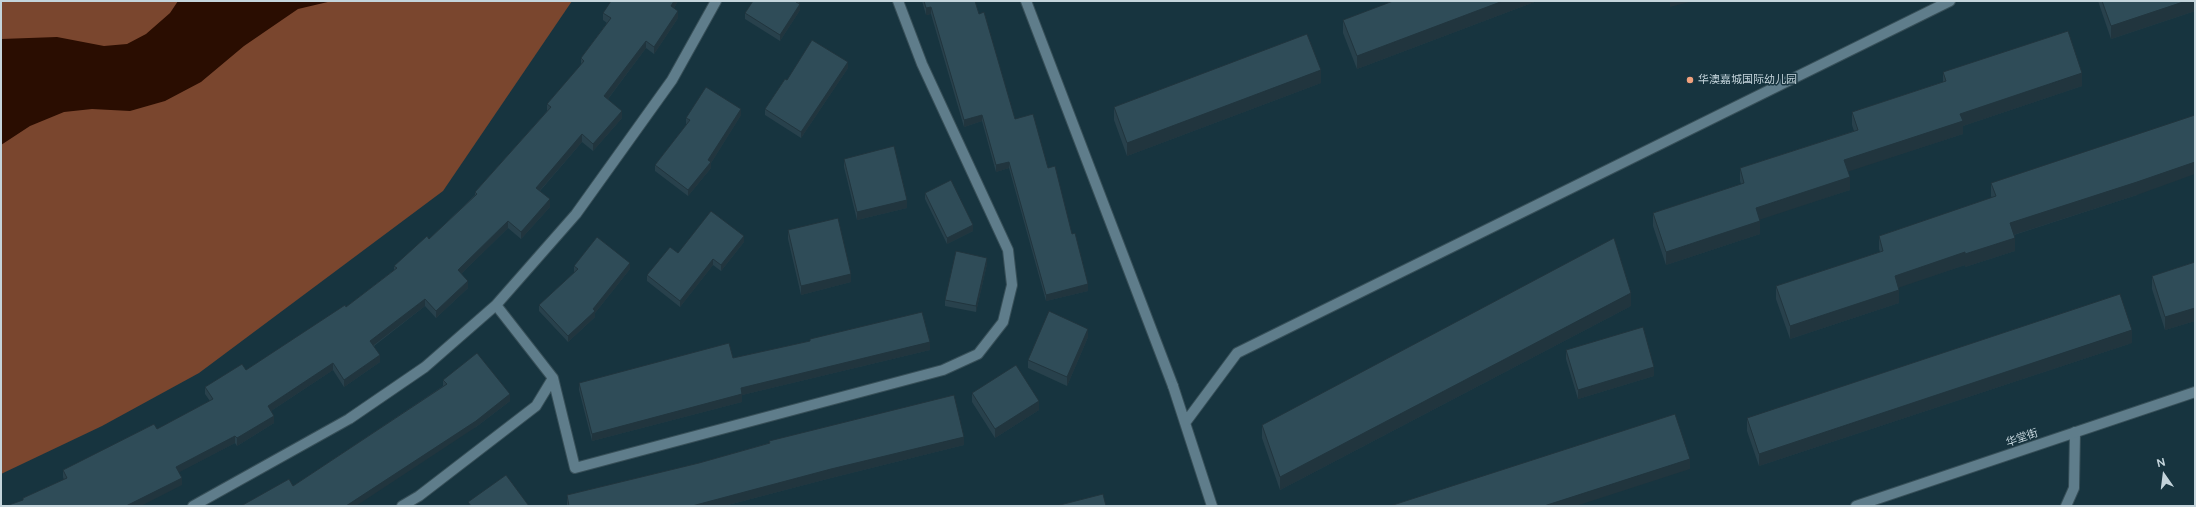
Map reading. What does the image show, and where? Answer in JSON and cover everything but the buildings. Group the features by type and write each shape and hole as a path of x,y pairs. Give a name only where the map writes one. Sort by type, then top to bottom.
{"street":[{"path":"193,506 349,419 425,367 496,305 576,214 672,80 716,1"},
{"path":"496,305 553,378 575,468 943,370 978,354 1003,322 1012,285 1008,250 922,64 898,1"},
{"path":"1026,1 1173,386 1212,506"},
{"path":"1185,423 1238,353 1950,1"},
{"path":"402,506 419,496 536,406 553,378"},
{"name":"华堂街","path":"1856,506 2195,392"},
{"path":"2066,506 2074,488 2075,432"}],"shaded area":[{"path":"1,1 572,1 443,191 199,373 102,426 1,474"},
{"path":"178,1 332,1 298,9 244,46 201,82 165,101 130,111 92,109 64,112 30,126 1,145 1,39 57,37 104,46 127,44 146,34 170,13"}],"place":[{"name":"华澳嘉城国际幼儿园","path":"1690,80"}]}
